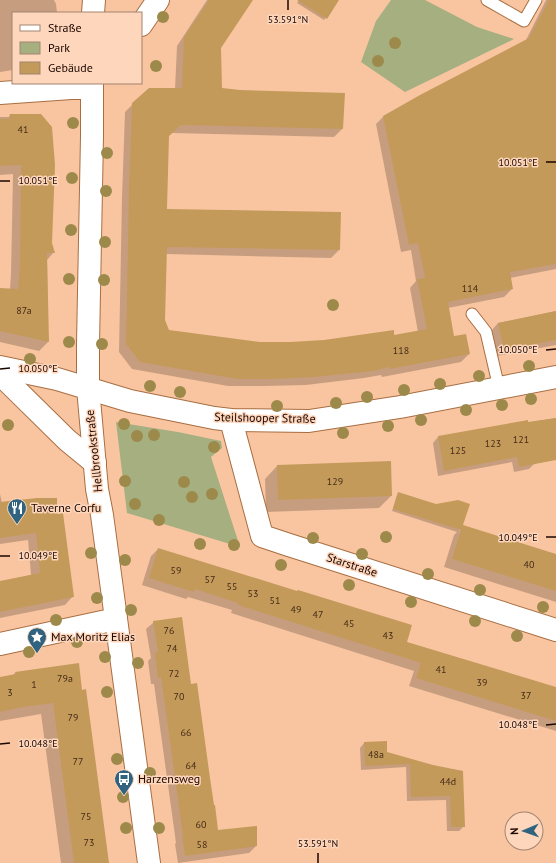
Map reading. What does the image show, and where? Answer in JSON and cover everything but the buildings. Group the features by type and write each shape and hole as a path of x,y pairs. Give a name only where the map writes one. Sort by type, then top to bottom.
{"street":[{"path":"93,12 94,0"},
{"path":"142,24 158,0"},
{"path":"0,93 92,85"},
{"name":"Hellbrookstraße","path":"92,85 88,388 97,489 102,516 149,863"},
{"name":"Steilshooper Straße","path":"0,367 57,379 130,401 214,418 232,420 309,421 400,407 556,377"},
{"path":"0,374 67,440 95,463"},
{"name":"Starstraße","path":"232,420 262,536 289,546 556,630"},
{"path":"0,644 116,619"}],"lane":[{"path":"487,0 524,21 536,0"},
{"path":"472,314 486,332 499,388"}],"green space":[{"path":"391,0 425,0 477,27 514,39 405,92 361,62 376,21"},
{"path":"116,422 221,441 222,448 211,457 240,547 127,513"}],"place":[{"name":"Taverne Corfu","path":"17,525"},
{"name":"Max Moritz Elias","path":"37,654"},
{"name":"Harzensweg","path":"124,796"}]}
